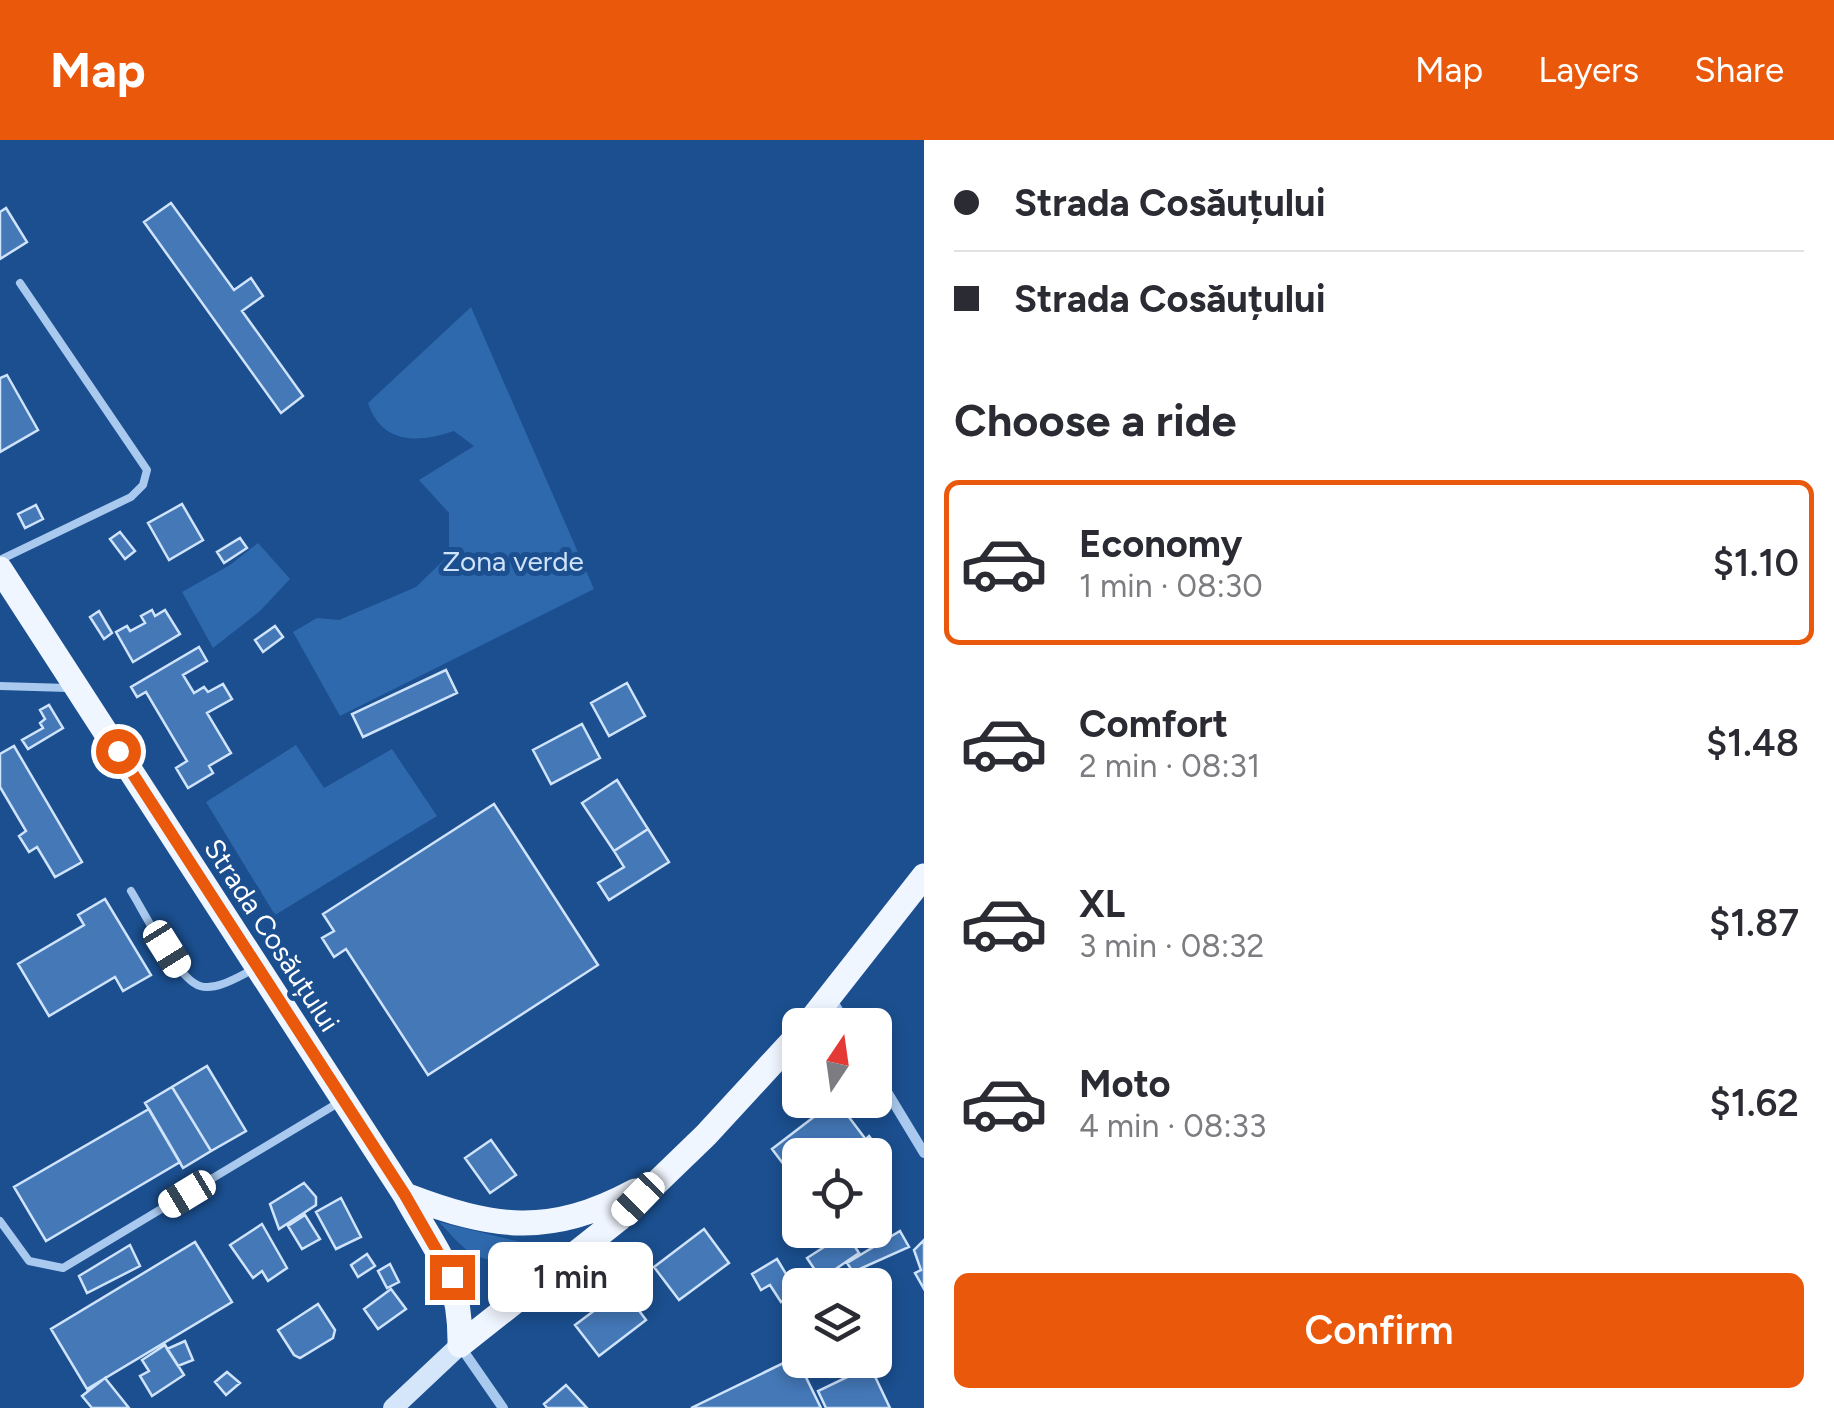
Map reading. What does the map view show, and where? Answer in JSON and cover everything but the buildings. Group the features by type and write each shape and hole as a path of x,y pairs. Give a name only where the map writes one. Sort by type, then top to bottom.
{"main road":[{"name":"Strada Cosăuțului","path":"0,569 405,1195 452,1277 460,1303 460,1345"},
{"path":"823,1008 924,876"},
{"path":"392,1408 460,1345 578,1255 706,1135 782,1053"},
{"path":"405,1195 496,1224 546,1224 602,1208 658,1179"}],"street":[{"path":"831,999 837,1008"},
{"path":"892,1100 924,1153"},
{"path":"460,1345 503,1408"}],"lane":[{"path":"0,560 132,497 143,485 147,470 20,283"},
{"path":"0,686 78,689"},
{"path":"131,891 186,978 202,988 220,985 258,968"},
{"path":"0,1221 29,1262 62,1268 343,1100"}],"green space":[{"name":"Zona verde","path":"471,307 594,589 340,716 293,632 317,618 339,620 416,587 449,555 449,513 419,480 474,446 454,431 428,438 392,433 374,417 368,403"},
{"path":"258,543 290,579 260,611 213,648 182,592 230,565"},
{"path":"296,745 324,788 392,749 437,816 275,915 206,802"},
{"path":"439,1222 524,1243 567,1243 535,1259 499,1262 470,1252"}],"route":[{"path":"118,751 405,1195 452,1277"}]}
